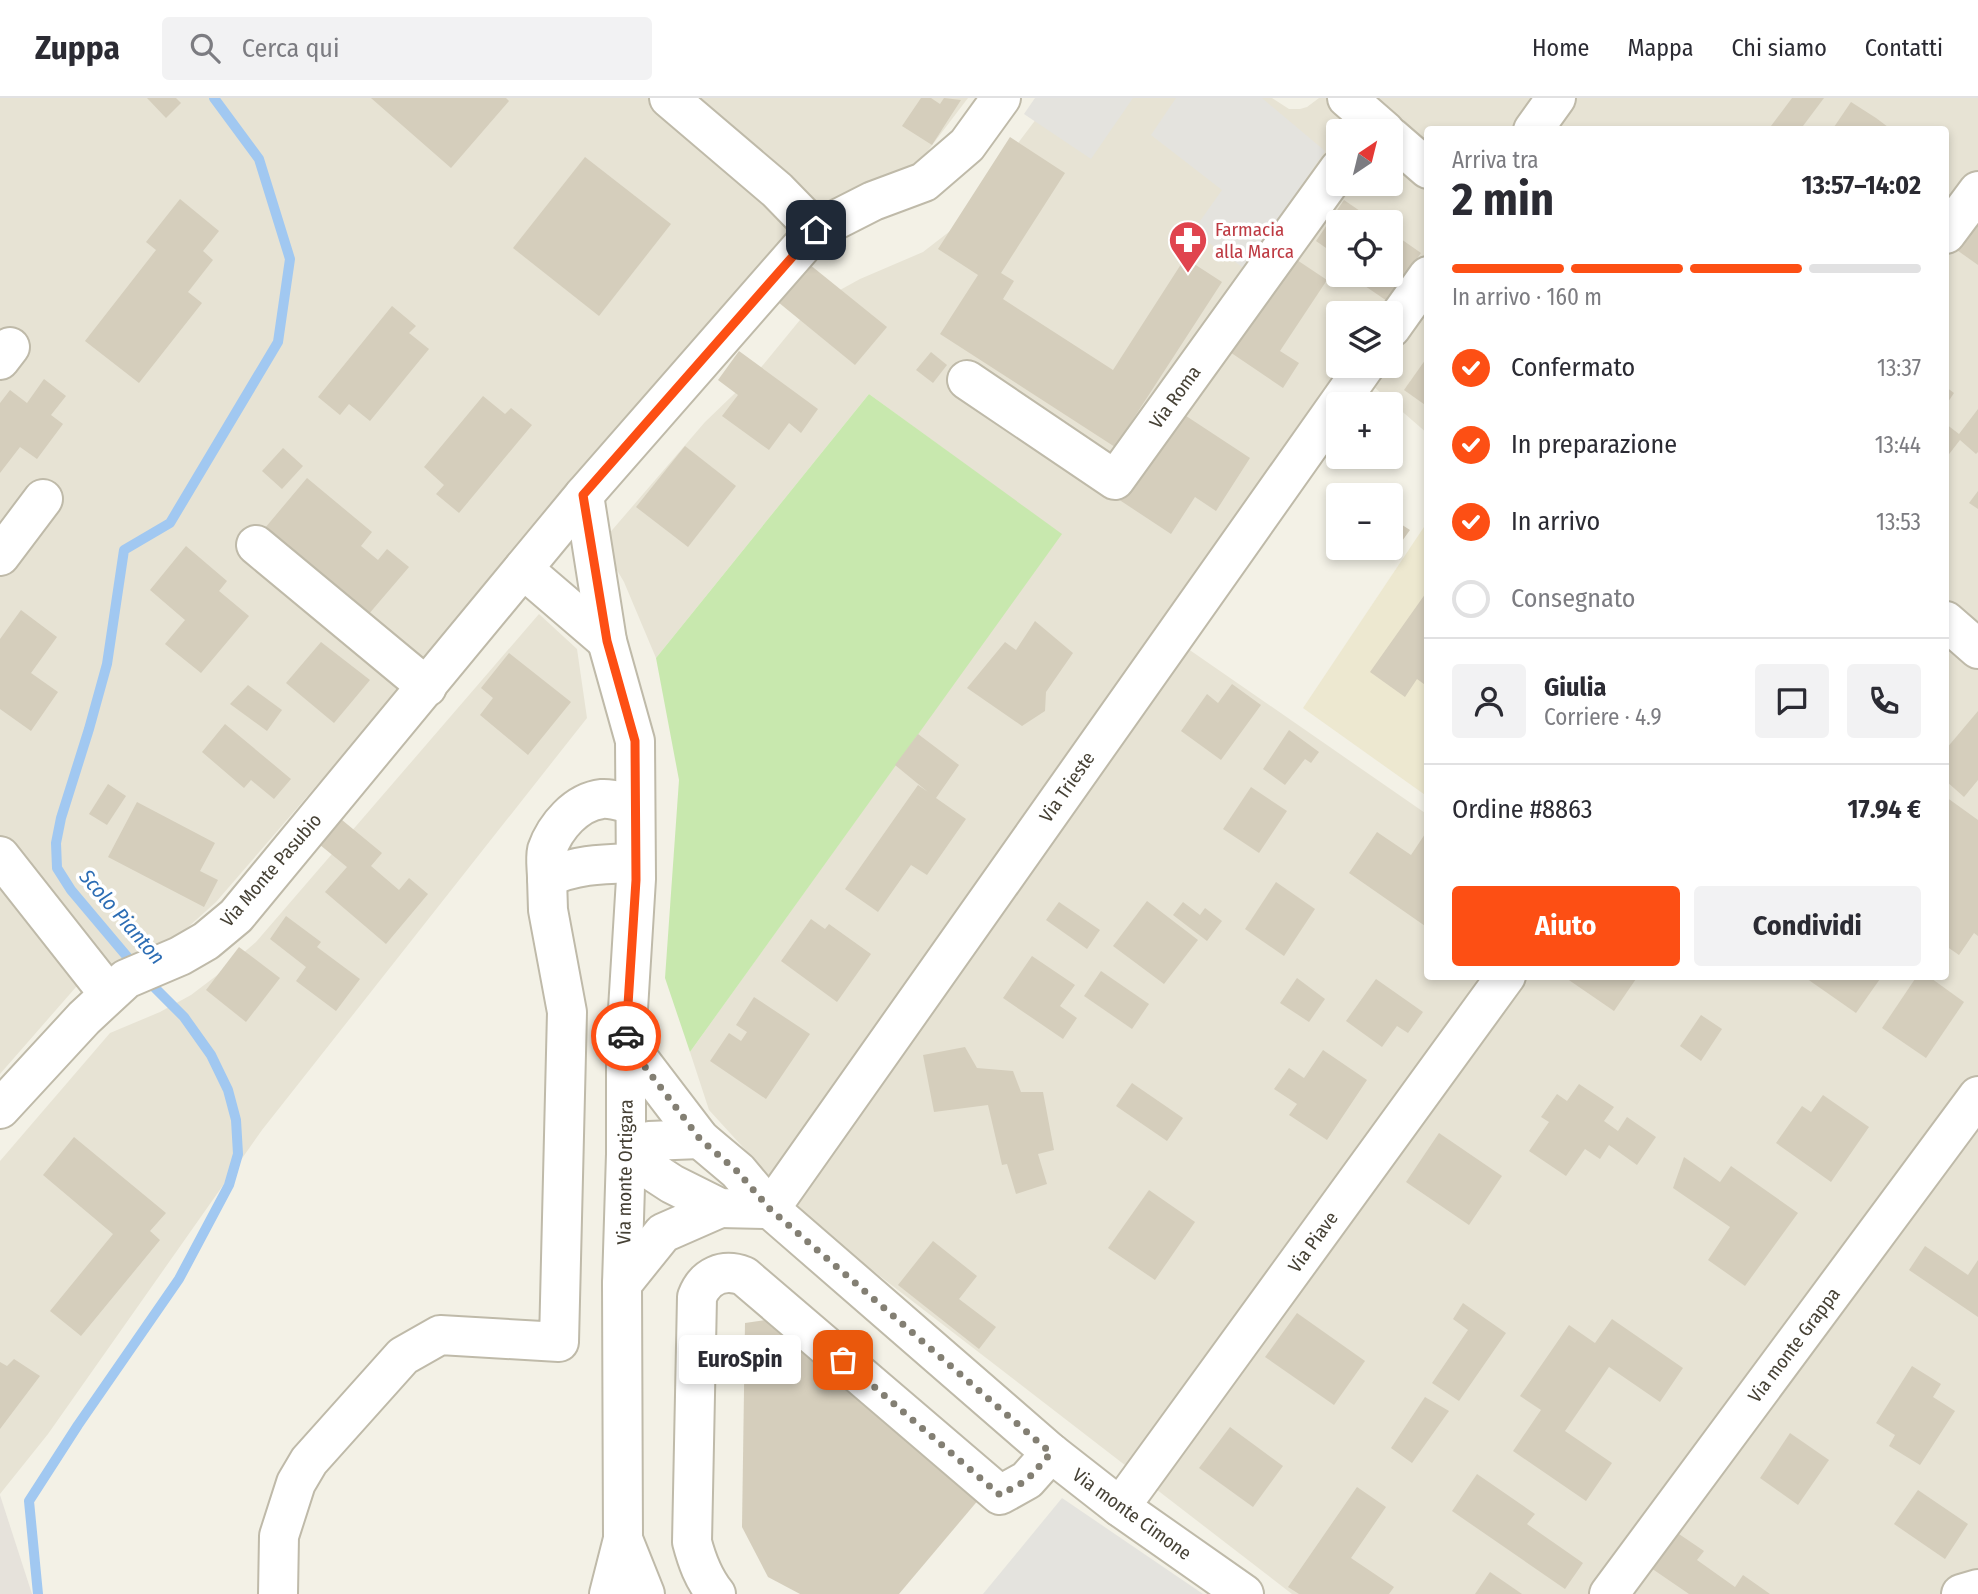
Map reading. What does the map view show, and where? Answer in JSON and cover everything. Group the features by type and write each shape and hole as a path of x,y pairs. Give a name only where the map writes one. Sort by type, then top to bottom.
{"street":[{"path":"669,98 777,190 816,230"},
{"name":"Via Monte Pasubio","path":"0,1109 117,986 180,957 236,916 583,495 816,230 873,201 923,182 967,145 1001,98"},
{"path":"1536,126 1556,98"},
{"path":"1404,150 1424,166"},
{"name":"Via Roma","path":"967,380 1115,480 1326,187"},
{"path":"1949,230 1978,191"},
{"path":"1403,311 1424,282"},
{"name":"Via Trieste","path":"770,1209 1357,378"},
{"name":"Via monte Ortigara","path":"583,495 607,641 635,741 635,863 626,1042 622,1284 623,1539 609,1594"},
{"path":"0,556 43,499"},
{"path":"256,545 426,687"},
{"path":"523,569 607,641"},
{"path":"1949,624 1978,649"},
{"path":"278,1594 279,1536 296,1483 309,1461 403,1356 440,1335 559,1342 567,1012 548,910 552,876 546,853 555,836 596,782 631,728"},
{"path":"573,811 604,799 635,805"},
{"path":"0,856 117,986"},
{"path":"552,876 589,865 635,863"},
{"path":"552,876 588,880 614,895 633,912"},
{"name":"Via Piave","path":"1120,1507 1503,980"},
{"name":"Via monte Cimone","path":"626,1042 700,1139 737,1171 770,1209 1051,1453 1120,1507 1244,1594"},
{"name":"Via monte Grappa","path":"1609,1594 1978,1096"},
{"path":"700,1139 649,1141 626,1154 672,1184 720,1208"},
{"path":"622,1284 663,1233 720,1208 770,1209"},
{"path":"716,1594 704,1575 692,1542 697,1297 700,1287 715,1275 735,1272 744,1276 1000,1495 1027,1480 1051,1453"},
{"name":"Via monte Ortigara","path":"623,1539 645,1594"},
{"path":"1961,1594 1978,1589"}],"shaded area":[{"path":"0,98 968,98 904,182 780,246 756,268 689,345 683,361 216,902 160,948 76,987 0,1074"},
{"path":"1035,98 1133,98 1091,159 1024,114"},
{"path":"1052,98 1272,98 1289,109 1300,109 1319,98 1978,98 1978,1594 1292,1594 815,1226 709,1110 690,1052 1061,534 869,394 656,658 624,582 601,543 705,422 758,371 804,315 820,301 860,279 923,252 954,228"},
{"path":"1176,98 1262,98 1325,151 1245,269 1193,231 1222,190 1151,135"},
{"path":"1424,527 1424,794 1303,708"},
{"path":"539,614 577,649 587,718 262,1130 48,1434 0,1494 0,1161 110,1033 160,1012 191,995 256,942"},
{"path":"0,1495 32,1594 0,1594"},
{"path":"1062,1498 1203,1594 983,1594"}],"green space":[{"path":"869,394 1062,534 690,1052 665,978 679,780 656,658"}],"building":[{"path":"147,98 176,98 181,103 166,118"},
{"path":"371,98 506,98 509,101 451,168"},
{"path":"921,98 931,98 940,104 944,98 961,100 932,145 902,126"},
{"path":"1792,98 1824,98 1803,126 1771,126"},
{"path":"1851,102 1887,126 1835,126"},
{"path":"1010,137 1065,173 1001,273 1014,281 1003,299 1113,370 1185,258 1222,282 1115,447 940,334 978,275 938,249"},
{"path":"585,157 671,224 599,316 513,248"},
{"path":"180,199 219,231 203,251 213,260 188,292 202,303 139,383 85,341 156,250 146,242"},
{"path":"1344,200 1359,210 1337,210"},
{"path":"1978,215 1978,265 1954,248"},
{"path":"1326,226 1326,248 1316,241"},
{"path":"1403,240 1421,253 1403,278"},
{"path":"1285,252 1326,279 1280,351 1299,363 1283,388 1221,346"},
{"path":"809,264 887,327 855,365 778,302"},
{"path":"1367,287 1397,287 1387,301"},
{"path":"392,306 416,326 409,333 429,349 370,421 349,404 340,415 318,397"},
{"path":"739,351 818,409 801,433 789,423 769,450 722,416 738,395 718,380"},
{"path":"931,352 947,365 933,383 916,370"},
{"path":"1424,362 1424,404 1404,390"},
{"path":"44,379 66,396 51,415 63,424 37,459 20,447 0,473 0,403 10,390 27,403"},
{"path":"483,396 505,414 511,408 532,425 459,513 436,494 444,485 424,467"},
{"path":"1978,409 1976,454 1960,440 1949,454 1949,426 1959,434"},
{"path":"1177,410 1250,458 1216,511 1195,497 1171,534 1118,499"},
{"path":"685,446 736,486 688,547 636,507"},
{"path":"283,448 303,466 282,489 262,471"},
{"path":"307,478 372,532 361,546 378,560 387,549 409,567 368,615 265,528"},
{"path":"1978,491 1978,509 1969,503"},
{"path":"1403,525 1410,530 1403,540"},
{"path":"186,546 227,581 219,591 249,616 201,673 165,644 185,620 150,590"},
{"path":"1424,596 1424,684 1417,679 1405,697 1370,672"},
{"path":"21,610 57,637 31,673 58,692 31,731 0,709 0,639"},
{"path":"1035,621 1073,653 1046,692 1045,711 1022,726 967,688 1005,642 1016,650"},
{"path":"321,642 370,680 334,723 286,683"},
{"path":"509,653 571,702 528,755 480,715 493,698 481,688"},
{"path":"1232,684 1261,705 1221,760 1181,731 1207,694 1218,703"},
{"path":"248,685 282,710 267,731 230,704"},
{"path":"1978,711 1978,780 1964,797 1949,784 1949,745"},
{"path":"225,724 291,779 274,799 251,780 244,788 202,752"},
{"path":"1289,730 1319,752 1311,763 1305,759 1285,785 1263,769"},
{"path":"918,734 959,765 936,798 966,819 927,875 911,865 878,912 845,889 918,785 928,792 895,765"},
{"path":"108,784 126,796 107,825 89,814"},
{"path":"1251,787 1287,811 1259,853 1223,829"},
{"path":"1949,799 1978,820 1978,936 1974,933 1959,955 1949,948"},
{"path":"137,802 215,843 200,871 218,880 204,907 108,857"},
{"path":"336,815 382,853 371,866 399,890 409,878 428,894 386,944 325,892 347,867 314,840"},
{"path":"1377,832 1411,855 1424,836 1424,925 1349,873"},
{"path":"1276,882 1315,909 1284,956 1245,929"},
{"path":"1147,901 1198,940 1164,984 1113,946"},
{"path":"1059,902 1100,930 1087,949 1046,920"},
{"path":"1183,902 1200,915 1205,908 1222,921 1207,941 1173,915"},
{"path":"286,916 321,942 317,947 360,979 336,1011 296,981 306,967 270,939"},
{"path":"811,919 825,929 829,924 871,954 837,1002 781,961"},
{"path":"239,947 280,978 246,1022 206,990"},
{"path":"1032,956 1075,985 1060,1006 1077,1018 1063,1039 1003,998"},
{"path":"1101,971 1149,1004 1132,1029 1084,996"},
{"path":"1297,978 1325,999 1309,1022 1280,1003"},
{"path":"1376,979 1423,1012 1408,1033 1397,1026 1382,1047 1346,1021"},
{"path":"1569,980 1635,980 1614,1011"},
{"path":"1809,980 1879,980 1856,1013"},
{"path":"1914,980 1934,980 1964,1002 1926,1058 1882,1028"},
{"path":"754,997 810,1034 766,1099 710,1061 729,1033 741,1041 747,1032 736,1025"},
{"path":"1701,1015 1722,1029 1701,1061 1680,1046"},
{"path":"965,1047 977,1068 1013,1071 1021,1092 1043,1092 1054,1150 1038,1154 1047,1184 1016,1194 1007,1164 1002,1165 988,1105 934,1112 923,1055"},
{"path":"1323,1050 1367,1080 1327,1140 1289,1115 1297,1104 1274,1089 1289,1068 1304,1078"},
{"path":"1132,1083 1183,1118 1167,1141 1116,1106"},
{"path":"1579,1084 1614,1107 1604,1121 1618,1131 1627,1117 1656,1137 1637,1165 1609,1145 1600,1159 1585,1149 1566,1176 1529,1151 1549,1122 1541,1117 1557,1094 1567,1101"},
{"path":"1823,1095 1869,1127 1831,1182 1776,1143 1802,1106 1811,1112"},
{"path":"1439,1133 1502,1176 1469,1225 1406,1182"},
{"path":"74,1137 166,1213 150,1231 160,1240 81,1336 50,1311 113,1234 43,1175"},
{"path":"1684,1157 1720,1182 1731,1166 1798,1213 1745,1286 1708,1260 1730,1227 1673,1188"},
{"path":"1149,1190 1195,1222 1155,1280 1108,1248"},
{"path":"933,1241 977,1276 959,1299 996,1327 979,1349 898,1285"},
{"path":"1925,1246 1968,1275 1978,1260 1978,1317 1909,1270"},
{"path":"1463,1303 1506,1333 1459,1401 1432,1383 1468,1330 1453,1319"},
{"path":"1297,1313 1365,1361 1334,1405 1265,1357"},
{"path":"779,1318 985,1492 899,1594 800,1594 768,1577 742,1527 745,1323"},
{"path":"1612,1319 1683,1368 1660,1402 1609,1367 1565,1431 1612,1463 1586,1501 1513,1451 1541,1410 1520,1396 1569,1325 1595,1343"},
{"path":"14,1359 40,1376 0,1429 0,1362 7,1366"},
{"path":"1912,1366 1941,1384 1933,1397 1955,1411 1920,1465 1889,1446 1895,1435 1876,1423"},
{"path":"1425,1397 1449,1411 1412,1463 1391,1448"},
{"path":"1230,1427 1283,1466 1253,1507 1199,1468"},
{"path":"1790,1433 1829,1460 1798,1505 1760,1478"},
{"path":"1477,1474 1535,1514 1527,1524 1583,1563 1565,1589 1452,1511"},
{"path":"1357,1487 1386,1507 1351,1558 1394,1587 1389,1594 1299,1594 1288,1587"},
{"path":"1918,1490 1968,1524 1945,1559 1894,1524"},
{"path":"1676,1532 1704,1551 1697,1560 1735,1587 1743,1575 1770,1594 1689,1594 1651,1568"},
{"path":"1490,1572 1522,1594 1475,1594"}],"waterway":[{"name":"Scolo Pianton","path":"135,966 71,890 57,868 56,843 61,818 107,664 124,550 170,523 278,342 290,259 259,159 214,98"},
{"name":"Scolo Pianton","path":"38,1594 29,1501 179,1279 229,1185 238,1154 236,1120 228,1090 211,1055 184,1017 146,979"}],"way so far":[{"path":"626,1036 626,1042 700,1139 737,1171 770,1209 1051,1453 1027,1480 1000,1495 843,1360"}],"place":[{"name":"Farmacia alla Marca","path":"1188,274"},
{"name":"EuroSpin","path":"843,1360"}],"route":[{"path":"626,1036 636,880 635,741 607,641 583,495 816,230"}]}
